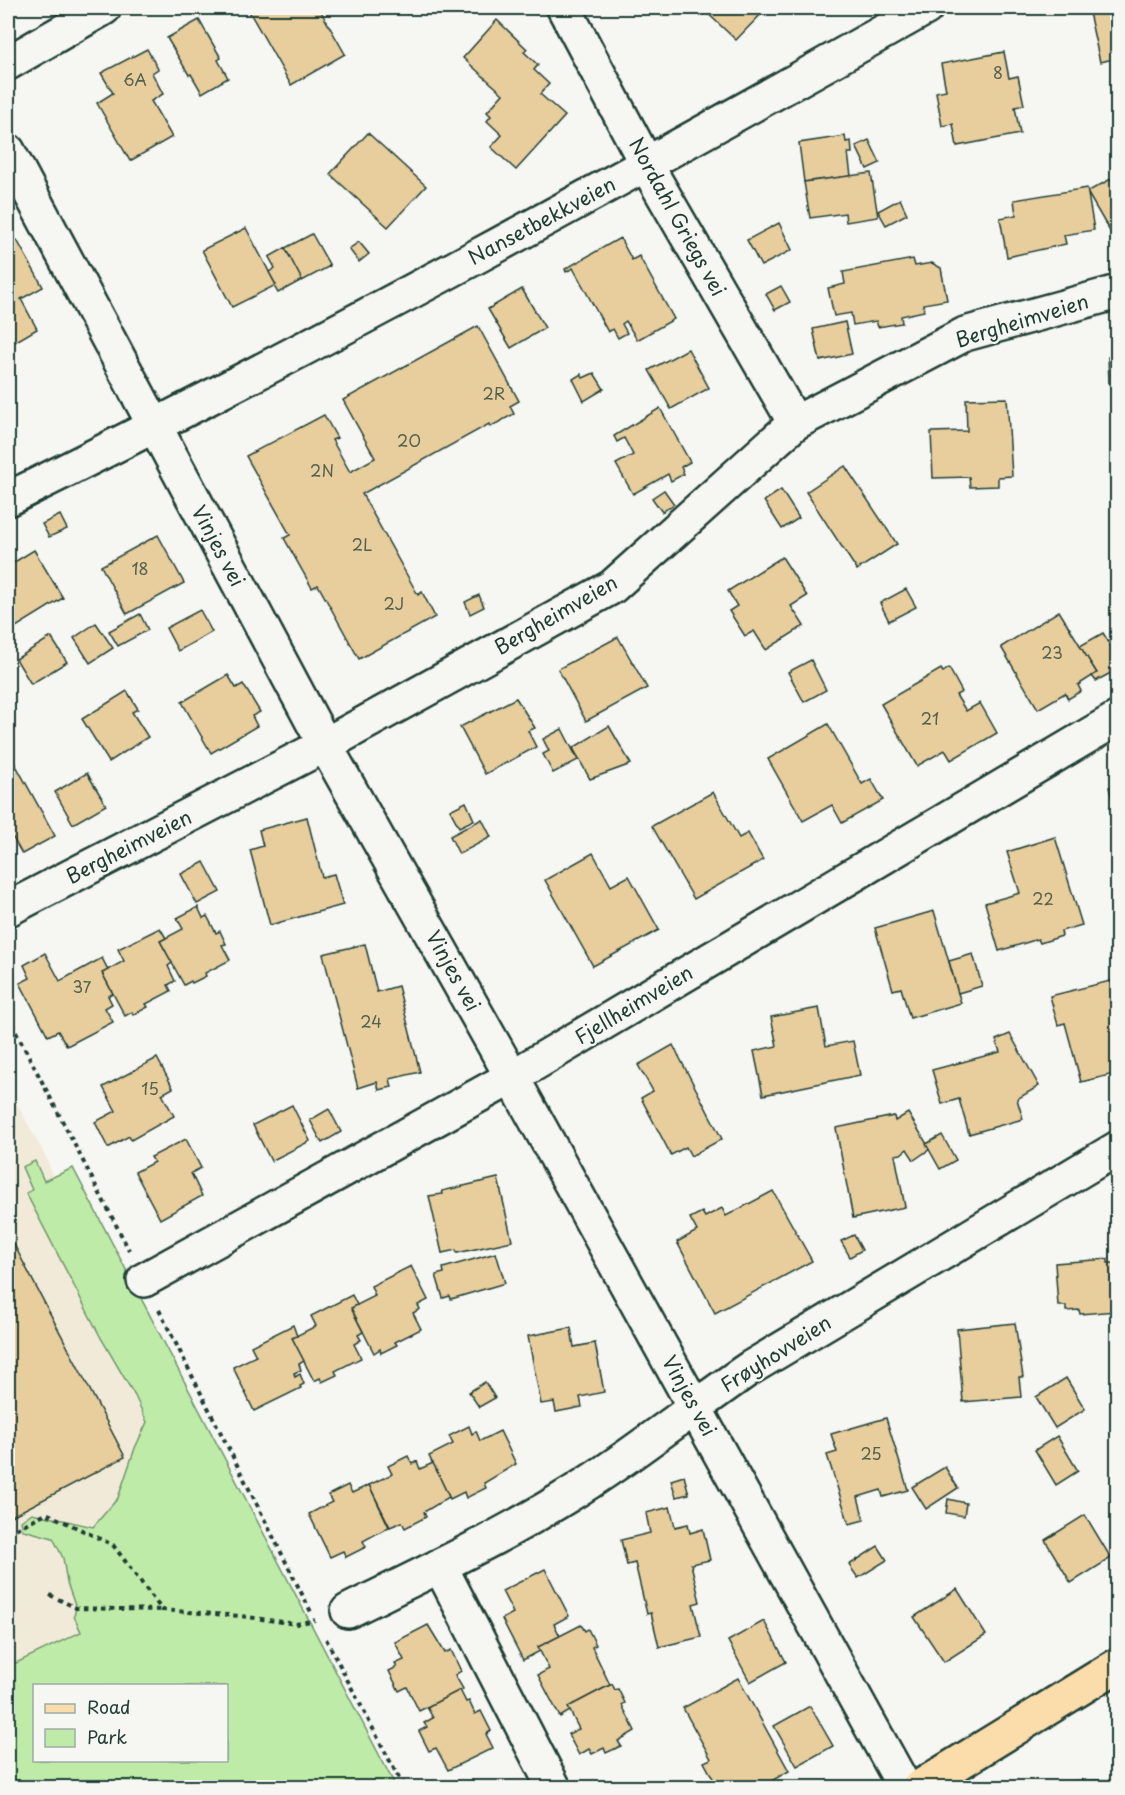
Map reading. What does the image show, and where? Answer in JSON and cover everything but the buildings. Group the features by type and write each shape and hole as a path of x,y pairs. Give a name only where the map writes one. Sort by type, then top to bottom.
{"main road":[{"path":"918,1788 1118,1665"}],"street":[{"path":"8,63 104,8"},
{"name":"Nordahl Griegs vei","path":"564,8 647,165 795,423"},
{"name":"Nansetbekkveien","path":"8,499 154,427 647,165 926,8"},
{"name":"Vinjes vei","path":"8,151 325,745 695,1406 905,1788"},
{"name":"Bergheimveien","path":"8,909 325,745 612,587 795,423 965,334 1118,292"},
{"name":"Fjellheimveien","path":"144,1280 512,1077 1118,718"},
{"name":"Frøyhovveien","path":"348,1611 440,1566 558,1502 622,1462 695,1406 750,1368 1118,1148"},
{"path":"440,1566 554,1788"}],"path":[{"path":"8,1016 317,1622 296,1624 241,1616 162,1610 76,1608 50,1595"},
{"path":"8,1533 46,1513 113,1545 162,1610"},
{"path":"324,1635 404,1788"}],"shaded area":[{"path":"8,1087 48,1161 78,1265 182,1464 84,1644 8,1675"}],"green space":[{"path":"35,1161 44,1181 73,1168 396,1787 8,1787 8,1659 16,1663 81,1632 74,1616 76,1608 67,1583 63,1558 53,1538 23,1530 21,1521 32,1513 93,1527 118,1498 135,1448 147,1422 26,1193 32,1190 22,1167"}]}
